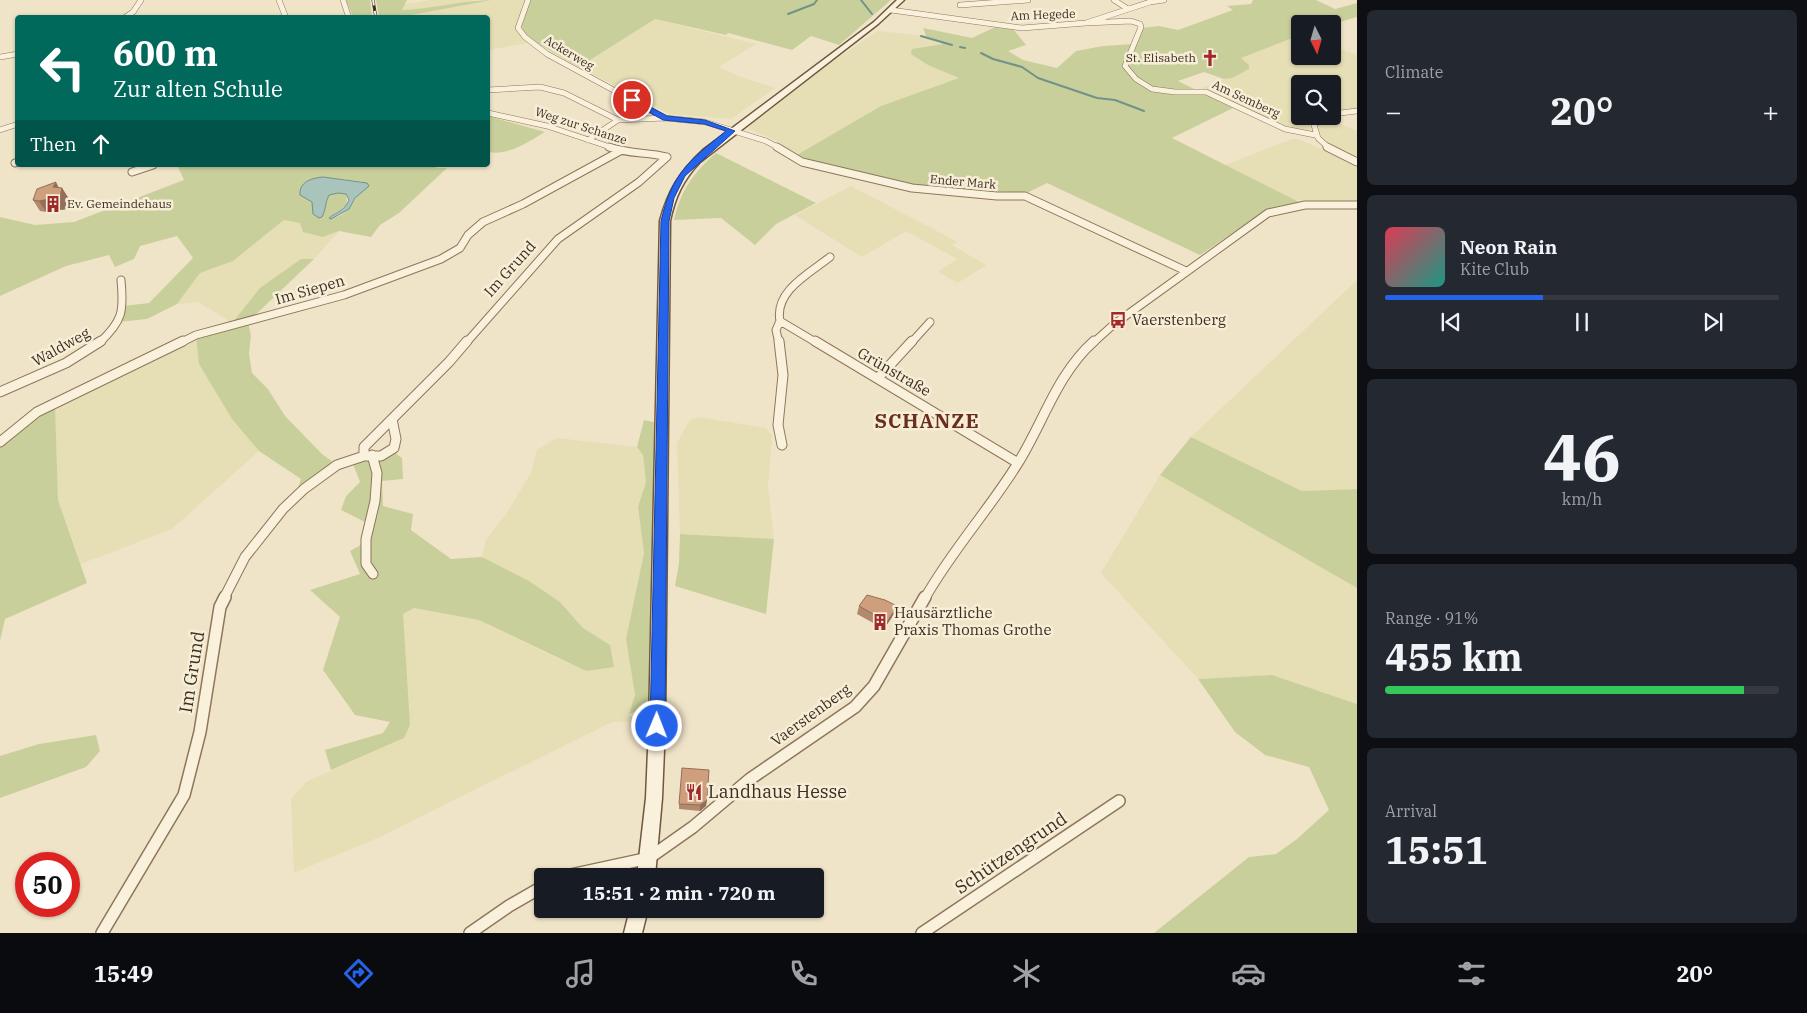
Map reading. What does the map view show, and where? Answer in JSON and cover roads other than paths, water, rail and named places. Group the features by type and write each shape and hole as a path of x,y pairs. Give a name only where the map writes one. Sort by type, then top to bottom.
{"main road":[{"path":"647,868 657,726 665,221 670,198 682,175 706,152 892,10 901,0"},
{"path":"633,933 637,918"}],"street":[{"path":"128,15 133,12 141,0"},
{"path":"279,0 285,15"},
{"path":"343,0 348,15"},
{"name":"Ackerweg","path":"528,0 518,28 525,37 547,54 665,118"},
{"path":"962,20 960,2 1028,0"},
{"path":"1114,0 1128,9"},
{"name":"Am Hegede","path":"892,10 1022,28 1086,23 1128,9 1164,0"},
{"name":"Am Semberg","path":"1086,23 1131,21 1141,25 1125,66 1136,79 1152,89 1175,92 1206,92 1284,129 1316,135 1325,145 1357,162"},
{"path":"0,57 15,54"},
{"path":"490,90 540,87 564,93 618,120 665,118 705,122 732,131"},
{"path":"1341,113 1357,111"},
{"name":"Weg zur Schanze","path":"490,113 524,120 620,152 651,152 667,157"},
{"path":"588,140 618,120"},
{"path":"0,130 15,125"},
{"path":"1314,125 1316,135"},
{"name":"Ender Mark","path":"732,131 766,141 802,162 912,188 997,196 1025,196 1186,271"},
{"name":"Im Siepen","path":"0,442 37,412 196,335 344,295 441,259 460,248 468,235 483,222 620,152"},
{"name":"Im Grund","path":"368,456 364,447 450,362 558,239 639,182 667,157"},
{"path":"132,172 147,167"},
{"name":"Vaerstenberg","path":"649,858 693,827 750,779 855,707 874,686 942,568 1018,463 1056,390 1083,351 1118,320 1268,214 1305,205 1357,205"},
{"path":"782,445 778,425 783,375 781,349 776,330 780,321 780,303 800,280 830,257"},
{"name":"Waldweg","path":"0,392 57,368 102,340 121,316 123,306 121,280"},
{"name":"Grünstraße","path":"780,321 1018,463"},
{"path":"878,378 930,322"},
{"name":"Im Grund","path":"102,933 184,795 200,732 220,607 246,557 283,509 304,489 337,465 368,456 381,456 394,448 396,439 392,419"},
{"path":"368,456 377,473 375,502 366,539 366,564 373,574"},
{"name":"Schützengrund","path":"922,933 1119,801"},
{"path":"603,868 649,858"},
{"path":"470,933 534,892"}],"water":[{"path":"323,177 367,183 369,186 355,198 349,209 331,219 329,218 343,209 349,200 346,194 329,195 322,217 319,218 313,214 312,202 300,195 300,190 307,181"}],"waterway":[{"path":"788,14 814,4 817,0"},
{"path":"861,0 872,14"},
{"path":"921,36 952,45"},
{"path":"960,47 965,48"},
{"path":"981,53 993,59 1022,67 1038,78 1097,98 1115,100 1144,111"}],"railway":[{"path":"373,0 376,15"}],"place":[{"name":"St. Elisabeth","path":"1210,58"},
{"name":"Ev. Gemeindehaus","path":"53,204"},
{"name":"Vaerstenberg","path":"1118,320"},
{"name":"Hausärztliche Praxis Thomas Grothe","path":"880,622"},
{"name":"Landhaus Hesse","path":"694,792"}],"district":[{"name":"SCHANZE","path":"927,421"}]}
